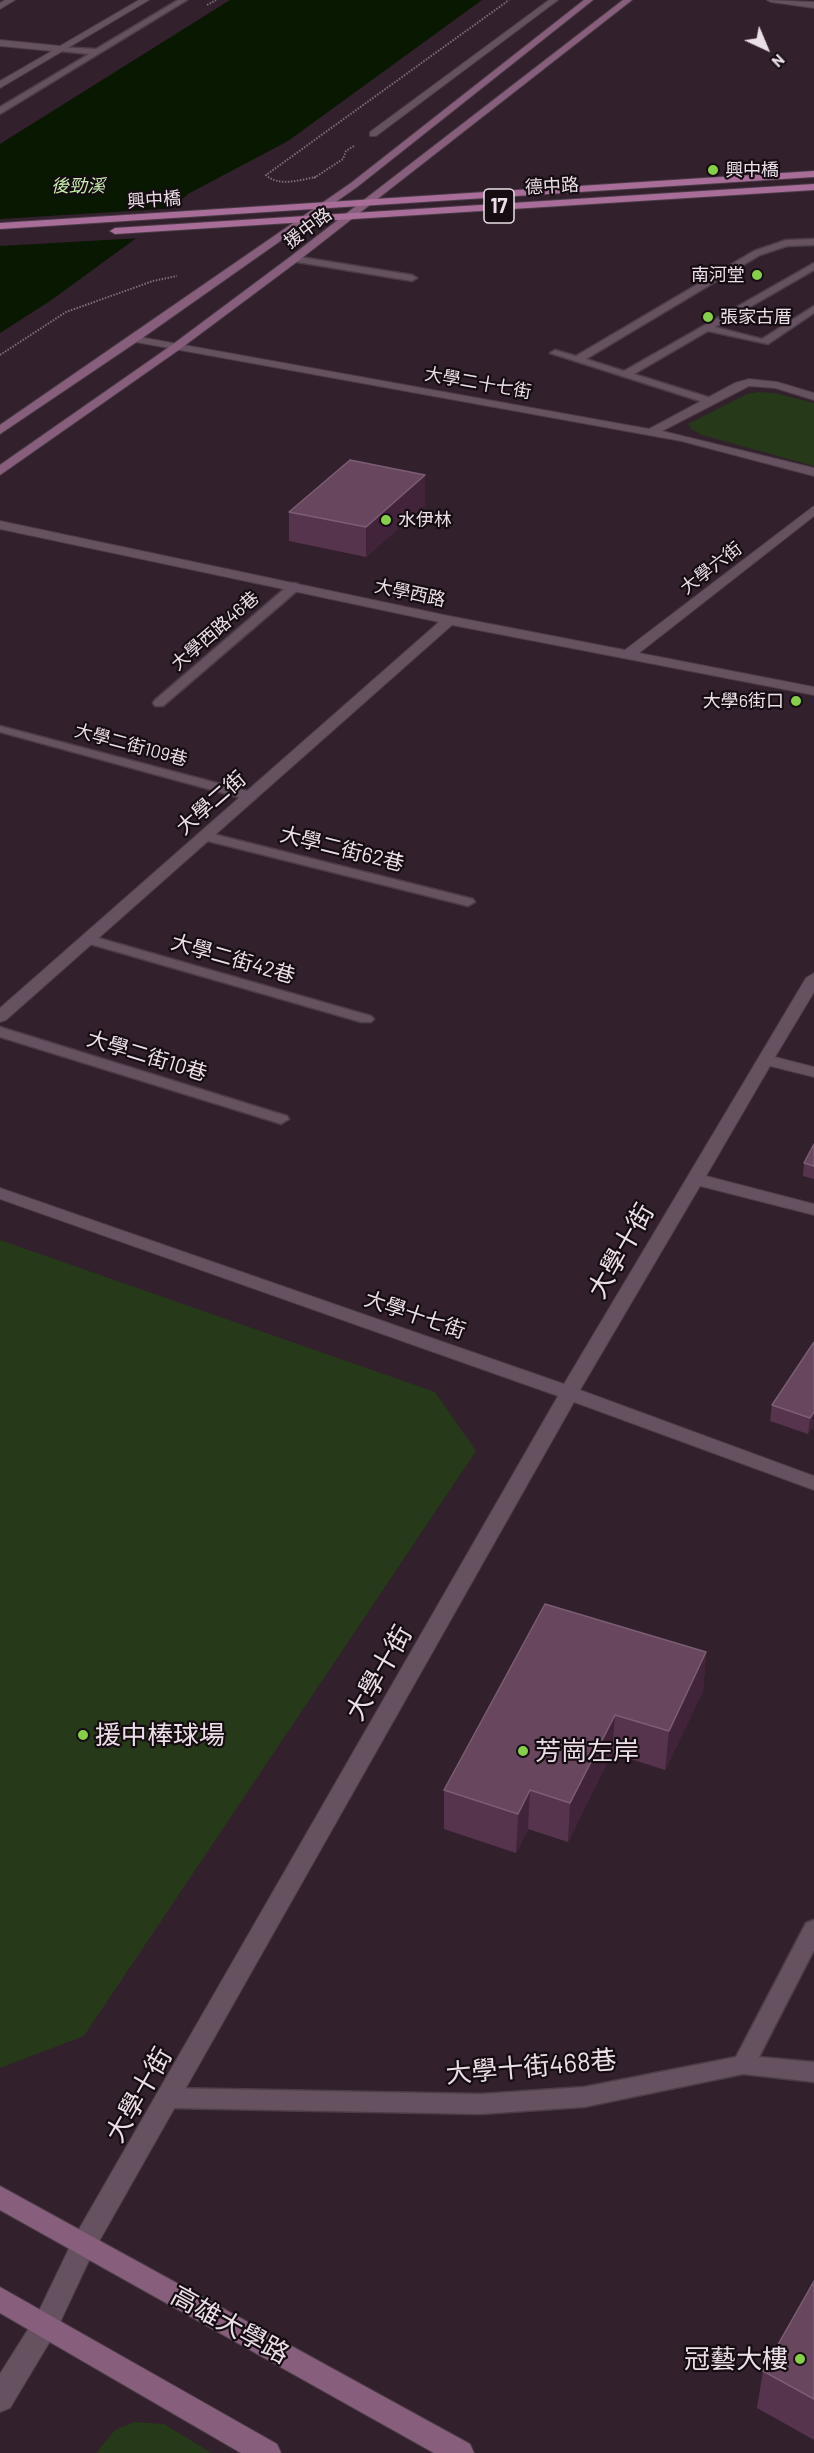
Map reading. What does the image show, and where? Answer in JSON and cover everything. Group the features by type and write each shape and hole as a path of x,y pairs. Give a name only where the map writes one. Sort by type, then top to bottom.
{"main road":[{"name":"德中路","path":"203,213 812,176"},
{"name":"德中路","path":"184,227 814,188"},
{"name":"興中橋","path":"0,226 203,213"},
{"name":"興中橋","path":"104,232 184,227"}],"street":[{"path":"0,6 11,0"},
{"path":"0,85 145,0"},
{"path":"373,134 554,0"},
{"name":"援中路","path":"0,430 326,204 590,0"},
{"name":"援中路","path":"0,471 176,347 350,217 628,0"},
{"path":"771,0 814,5"},
{"path":"0,43 60,49"},
{"name":"大學二十七街","path":"134,339 650,433 814,472"},
{"path":"650,433 749,382 777,385 814,397"},
{"name":"大學六街","path":"630,654 814,510"},
{"name":"大學西路","path":"0,525 449,620 814,691"},
{"name":"大學二街","path":"0,1017 449,620"},
{"name":"大學十街","path":"0,2399 46,2325 84,2244 569,1393 814,978"},
{"path":"766,1060 814,1072"},
{"path":"695,1179 814,1210"},
{"name":"大學十七街","path":"0,1193 569,1393 814,1483"},
{"name":"高雄大學路","path":"0,2197 460,2453"},
{"path":"0,2299 267,2453"}],"lane":[{"path":"0,111 183,0"},
{"path":"60,49 97,52"},
{"path":"577,360 757,253 786,243 814,242"},
{"path":"294,259 412,278"},
{"path":"627,374 814,266"},
{"path":"707,328 764,342 814,309"},
{"path":"555,353 710,401"},
{"name":"大學西路46巷","path":"159,703 294,587"},
{"name":"大學二街109巷","path":"3,729 250,796"},
{"name":"大學二街62巷","path":"205,836 468,902"},
{"name":"大學二街42巷","path":"88,939 366,1019"},
{"name":"大學二街10巷","path":"0,1032 281,1119"},
{"path":"743,2065 814,1929"},
{"name":"大學十街468巷","path":"168,2098 481,2104 584,2097 743,2065 814,2072"}],"path":[{"path":"307,183 343,159 346,150 373,134"},
{"path":"0,355 66,312 153,281 178,276"}],"green space":[{"path":"774,393 814,403 814,466 702,435 691,429 688,424 747,394"},
{"path":"0,1240 435,1392 476,1451 84,2036 0,2068"},
{"path":"134,2422 164,2424 212,2453 96,2453 115,2430"}],"water":[{"name":"後勁溪","path":"230,0 482,0 288,141 188,194 135,239 50,301 0,333 0,144"}],"pier":[{"path":"177,208 142,238 0,246 0,219"}],"building":[{"path":"350,460 425,475 366,527 289,512"},
{"path":"814,1144 814,1166 804,1163"},
{"path":"814,1342 814,1412 810,1418 772,1405"},
{"name":"芳崗左岸","path":"545,1604 706,1652 669,1731 615,1715 570,1803 530,1790 518,1814 444,1790"},
{"path":"814,2281 814,2399 763,2371"}],"place":[{"name":"興中橋","path":"713,170"},
{"name":"南河堂","path":"757,275"},
{"name":"張家古厝","path":"708,317"},
{"name":"水伊林","path":"386,520"},
{"name":"大學6街口","path":"796,701"},
{"name":"援中棒球場","path":"83,1735"},
{"name":"芳崗左岸","path":"523,1751"},
{"name":"冠藝大樓","path":"800,2359"}]}
